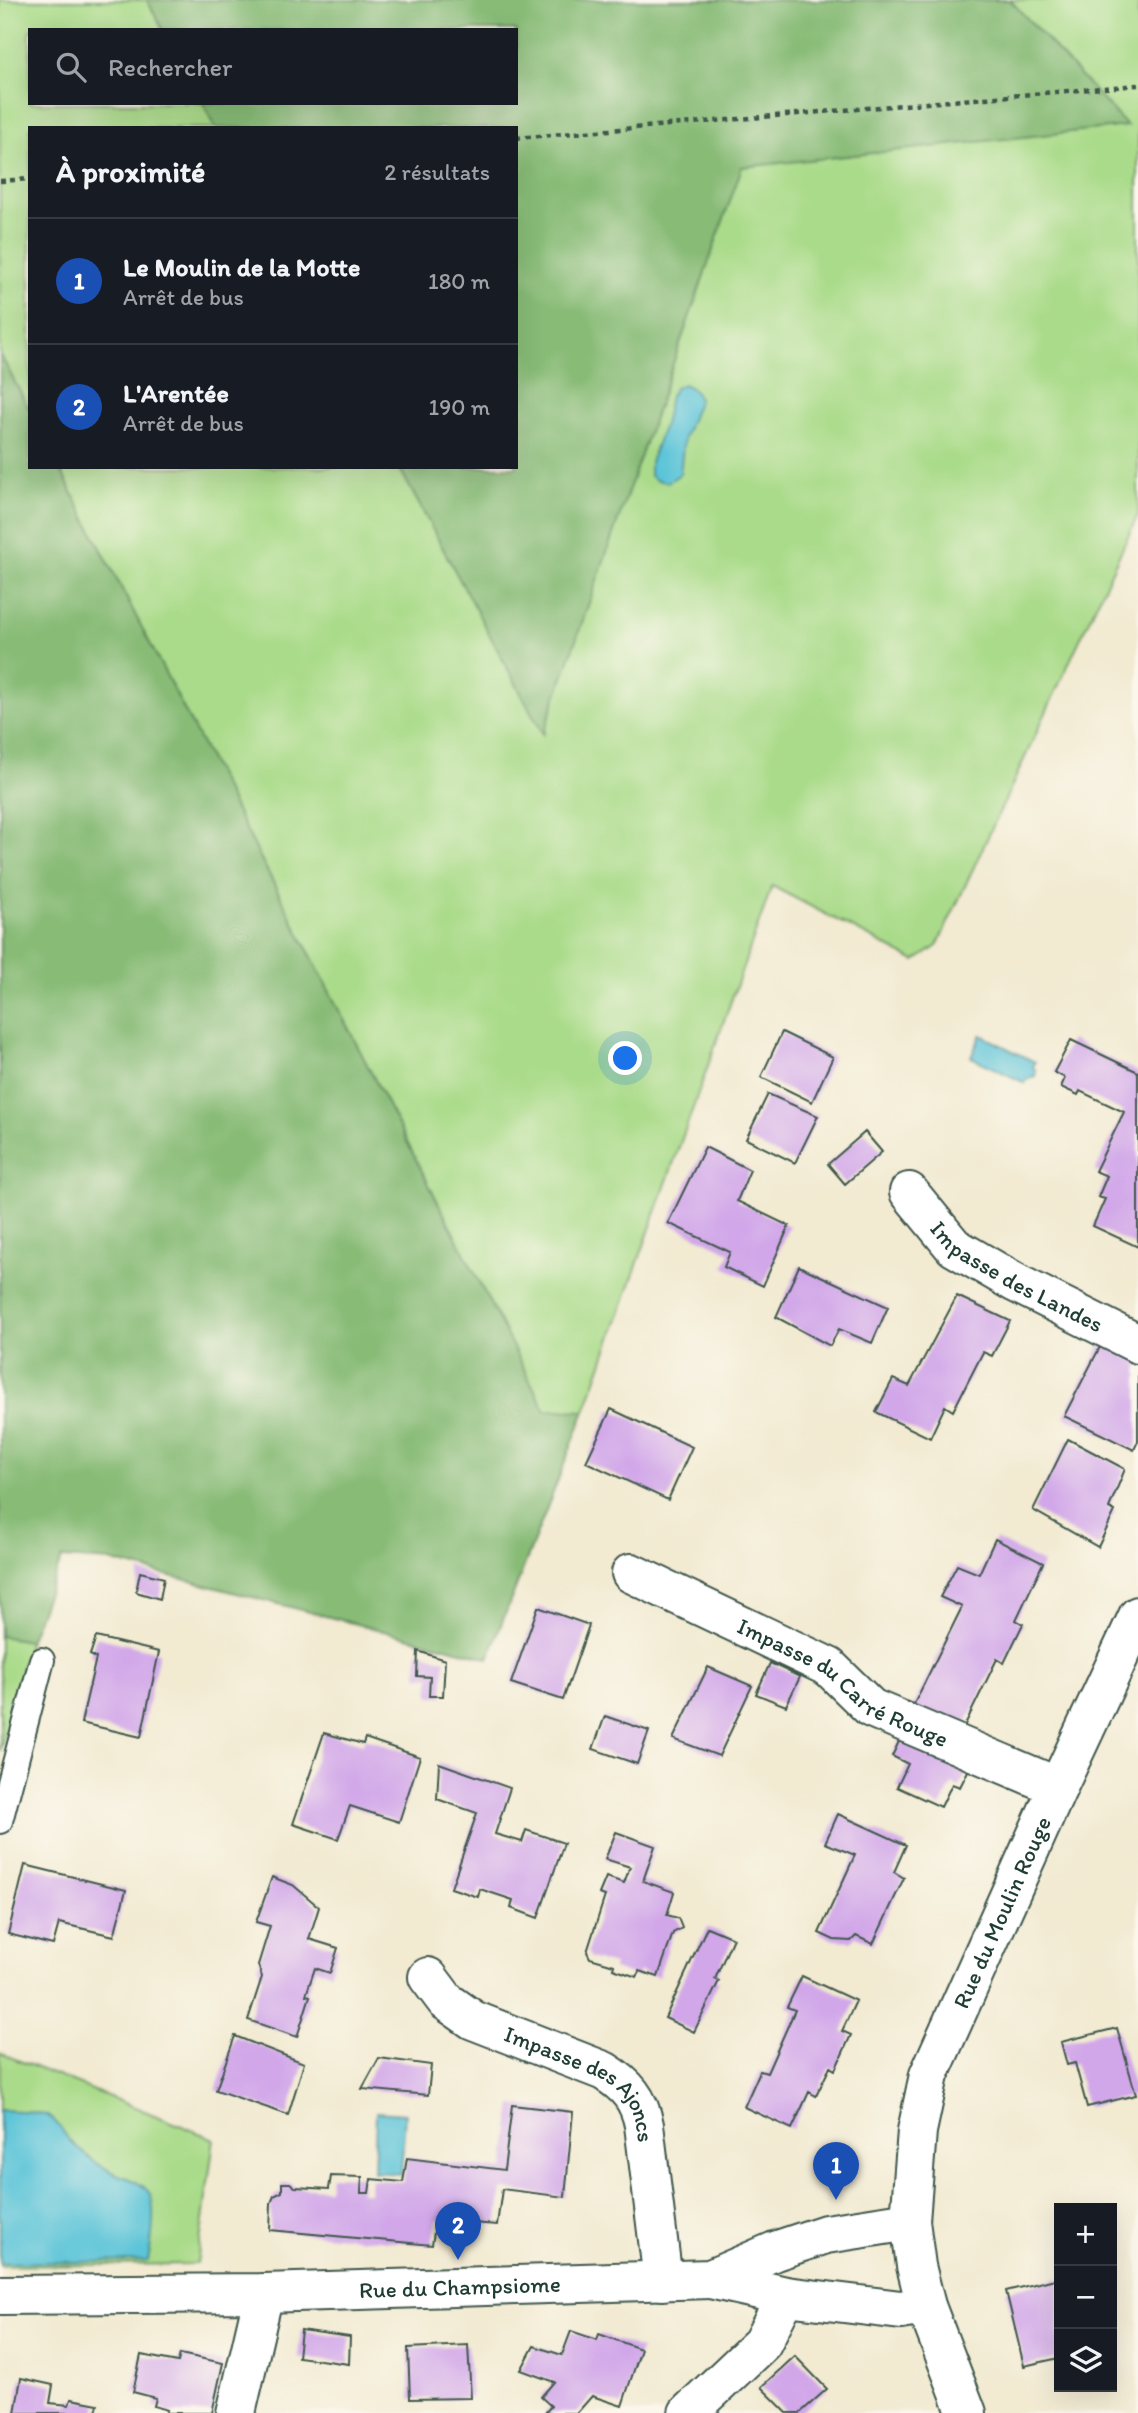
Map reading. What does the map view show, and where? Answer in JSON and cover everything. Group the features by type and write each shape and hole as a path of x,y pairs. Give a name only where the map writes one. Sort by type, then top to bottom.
{"street":[{"name":"Impasse des Landes","path":"909,1192 954,1247 1016,1283 1138,1344"},
{"name":"Impasse du Carré Rouge","path":"631,1573 829,1667 871,1708 1058,1787"},
{"name":"Rue du Moulin Rouge","path":"967,2413 926,2306 916,2266 910,2221 917,2131 929,2075 1138,1616"},
{"name":"Impasse des Ajoncs","path":"428,1977 446,2001 473,2020 604,2071 619,2080 640,2105 663,2281"},
{"name":"Rue du Champsiome","path":"0,2295 264,2293 710,2279 775,2251 826,2234 910,2221"},
{"path":"710,2279 786,2296 901,2310 926,2306"},
{"path":"236,2413 264,2293"},
{"path":"688,2413 762,2343 786,2296"}],"lane":[{"path":"0,1821 42,1660"}],"path":[{"path":"518,138 1138,85"},
{"path":"0,181 28,179"}],"green space":[{"path":"0,0 147,0 162,28 28,28 28,105 204,105 215,126 28,126 28,407 0,354"},
{"path":"147,0 1010,0 1127,126 742,167 543,734 400,469 518,469 518,126 215,126 204,105 518,105 518,28 162,28"},
{"path":"1010,0 1138,0 1138,515 937,946 915,961 772,886 585,1411 545,1410 60,469 400,469 543,733 742,166 1126,126"},
{"path":"0,354 28,407 28,469 60,469 545,1410 585,1411 488,1658 112,1561 62,1558 29,1641 0,1636"},
{"path":"0,1636 29,1641 0,1751"},
{"path":"0,2053 214,2139 197,2264 0,2266"}],"water":[{"path":"683,384 693,389 699,399 684,438 680,474 668,482 656,480 650,476 650,462 664,425 670,396 675,388"},
{"path":"981,1035 1035,1062 1035,1076 1025,1083 971,1057"},
{"path":"0,2110 48,2116 89,2158 147,2190 153,2211 148,2261 0,2263"},
{"path":"376,2112 405,2114 401,2174 374,2172"}],"building":[{"path":"782,1032 833,1057 812,1102 761,1077"},
{"path":"1071,1040 1138,1072 1138,1247 1093,1226 1105,1199 1098,1197 1107,1176 1095,1171 1124,1112 1080,1091 1078,1095 1061,1087 1065,1078 1054,1072"},
{"path":"768,1094 818,1116 795,1163 746,1139"},
{"path":"865,1132 882,1152 845,1184 828,1164"},
{"path":"705,1147 750,1170 737,1201 789,1226 763,1286 724,1267 730,1252 668,1223"},
{"path":"799,1266 888,1307 872,1343 839,1329 830,1346 776,1317"},
{"path":"957,1296 1010,1321 992,1356 983,1352 953,1411 945,1406 930,1438 876,1412 893,1379 909,1386"},
{"path":"1102,1343 1138,1360 1138,1441 1134,1450 1064,1416"},
{"path":"611,1409 692,1447 668,1500 586,1462"},
{"path":"1068,1439 1125,1469 1109,1508 1115,1511 1098,1547 1033,1510"},
{"path":"995,1539 1043,1563 1016,1620 1023,1624 1004,1663 997,1659 961,1733 912,1708 962,1607 940,1597 957,1565 979,1574"},
{"path":"140,1572 164,1578 160,1599 136,1592"},
{"path":"538,1607 589,1625 563,1700 511,1683"},
{"path":"96,1637 159,1652 141,1737 81,1723 96,1658 90,1655"},
{"path":"418,1651 445,1660 443,1696 429,1696 430,1677 417,1676"},
{"path":"770,1663 800,1677 786,1706 756,1694"},
{"path":"708,1667 752,1686 719,1756 673,1739"},
{"path":"605,1716 649,1731 637,1764 593,1749"},
{"path":"324,1733 363,1744 365,1738 420,1757 399,1822 350,1806 338,1839 293,1824"},
{"path":"902,1735 970,1767 960,1787 952,1784 941,1807 897,1787 908,1764 892,1756"},
{"path":"439,1763 510,1788 495,1834 522,1842 526,1830 564,1843 538,1918 511,1908 513,1900 480,1889 478,1897 451,1888 477,1813 437,1799"},
{"path":"838,1814 906,1845 894,1872 904,1878 873,1944 856,1936 851,1941 834,1940 819,1933 855,1855 825,1843"},
{"path":"616,1832 655,1846 643,1881 674,1892 667,1915 678,1918 682,1928 673,1933 658,1977 639,1971 637,1977 613,1969 614,1965 590,1958 587,1952 605,1896 599,1894 606,1877 624,1883 630,1867 605,1859"},
{"path":"25,1865 126,1890 114,1936 59,1923 53,1945 8,1934"},
{"path":"272,1877 293,1885 319,1907 309,1939 338,1948 330,1973 315,1968 306,1995 310,1996 297,2037 248,2020 262,1977 258,1965 270,1926 256,1922"},
{"path":"707,1927 733,1938 715,1979 719,1981 694,2032 665,2018"},
{"path":"802,1976 856,2001 842,2031 851,2035 835,2070 830,2067 816,2096 809,2092 792,2129 744,2107 760,2071 767,2073 795,2010 787,2007"},
{"path":"1117,2028 1136,2095 1087,2107 1075,2063 1067,2065 1061,2042"},
{"path":"235,2036 304,2063 288,2115 216,2090"},
{"path":"379,2058 431,2065 428,2095 362,2089"},
{"path":"512,2105 573,2112 565,2197 502,2189 497,2225 436,2220 432,2245 270,2230 271,2203 274,2196 282,2192 282,2183 290,2183 295,2187 329,2189 331,2176 362,2177 361,2193 369,2193 371,2179 403,2182 407,2158 504,2170"},
{"path":"1054,2279 1054,2359 1024,2366 1006,2291"},
{"path":"301,2330 350,2337 349,2364 298,2357"},
{"path":"571,2331 597,2340 599,2334 641,2349 622,2406 592,2396 577,2413 545,2413 551,2406 541,2397 554,2382 521,2370 534,2346 562,2355"},
{"path":"468,2345 471,2398 410,2399 408,2348"},
{"path":"180,2354 223,2363 212,2413 166,2413 167,2410 154,2406 156,2398 133,2392 141,2355 178,2362"},
{"path":"795,2356 827,2389 800,2413 787,2413 761,2387"},
{"path":"21,2378 53,2385 50,2403 69,2405 71,2399 98,2404 96,2413 15,2413"}],"place":[{"name":"Le Moulin de la Motte","path":"836,2200"},
{"name":"L'Arentée","path":"458,2260"}]}
